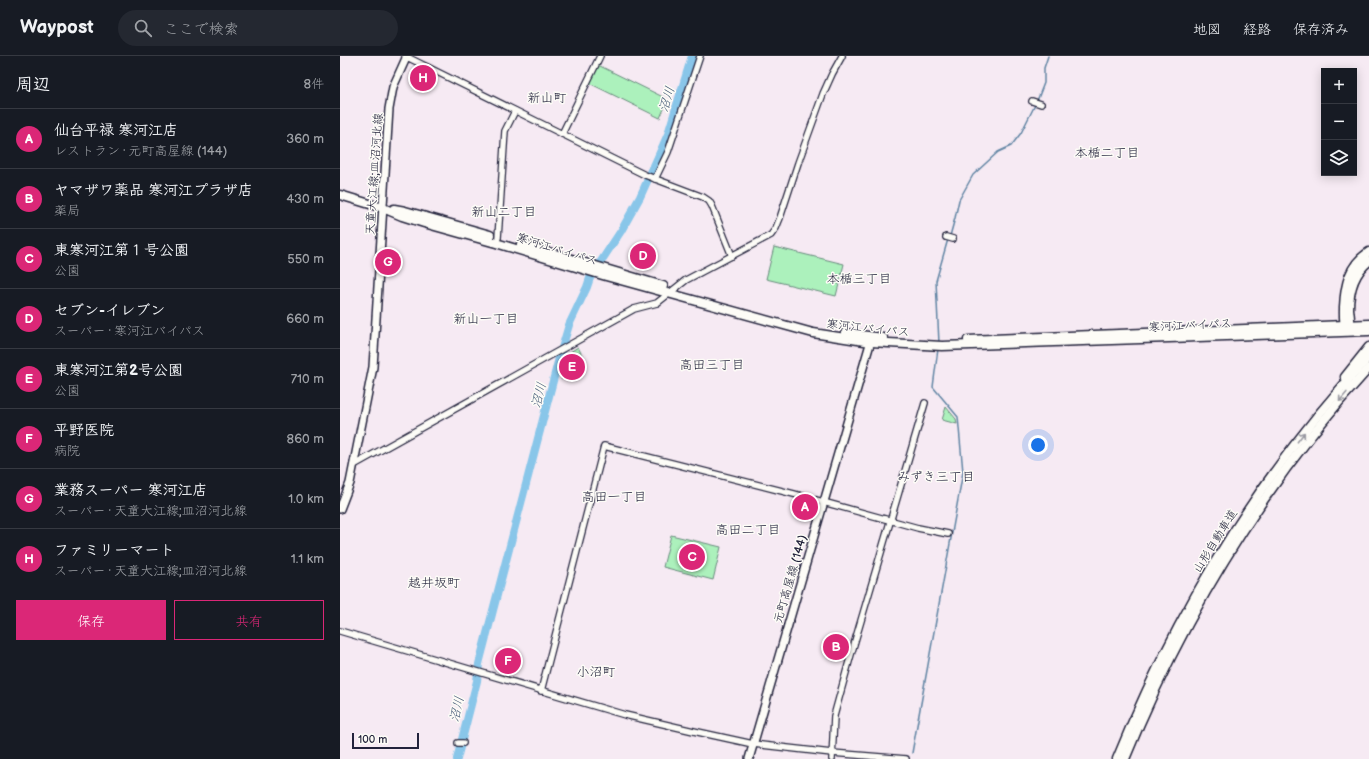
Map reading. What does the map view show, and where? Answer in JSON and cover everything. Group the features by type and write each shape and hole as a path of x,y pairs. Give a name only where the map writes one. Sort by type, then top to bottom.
{"highway":[{"name":"寒河江バイパス","path":"340,195 383,208 424,223 671,291 813,333 872,339 938,343 1348,327 1369,324"},
{"name":"寒河江バイパス","path":"383,208 404,211 498,238 584,267"},
{"path":"1348,327 1344,299 1347,279 1357,262 1369,252"},
{"path":"1348,327 1351,289 1356,275 1369,261"},
{"name":"寒河江バイパス","path":"1348,327 1369,331"},
{"path":"1312,423 1340,383 1369,347"},
{"name":"山形自動車道","path":"1211,576 1253,503 1312,423 1369,357"},
{"name":"山形自動車道","path":"1117,759 1146,691 1170,643 1211,576 1285,470 1318,427 1369,368"},
{"name":"山形自動車道","path":"1125,759 1156,686 1204,587"}],"main road":[{"name":"天童大江線;皿沼河北線","path":"340,509 350,483 373,367 391,98 397,76 406,56"},
{"name":"元町高屋線 (144)","path":"749,759 872,339"}],"street":[{"path":"406,56 655,180 703,197 709,201 712,206 732,256"},
{"path":"562,134 600,56"},
{"path":"655,180 668,152 700,56"},
{"path":"354,465 634,309 657,303 686,280 771,235 776,228 813,121 832,74 842,56"},
{"path":"1032,101 1041,104"},
{"path":"498,238 505,131 514,111"},
{"path":"946,237 953,239"},
{"path":"832,756 834,716 925,403"},
{"path":"541,691 604,446 824,502 890,521 948,534"},
{"path":"340,631 624,715 753,744 832,756 906,759"}],"green space":[{"path":"598,65 665,98 667,102 660,118 589,83"},
{"path":"774,247 844,264 836,296 766,279"},
{"path":"578,347 582,355 575,381 561,379 567,354"},
{"path":"946,407 956,419 957,424 942,420"},
{"path":"671,535 721,547 713,580 663,567"}],"waterway":[{"name":"沼川","path":"457,759 477,681 479,664 569,325 590,278 621,231 640,197 668,134 692,56"},
{"path":"1037,101 1044,83 1044,68 1048,56"},
{"path":"950,236 959,200 973,175 998,152 1011,146 1021,133 1035,105"},
{"path":"939,343 936,281 948,239"},
{"path":"912,753 963,472 958,417 933,387 938,349"}],"place":[{"name":"ファミリーマート","path":"423,78"},
{"name":"セブン-イレブン","path":"643,256"},
{"name":"業務スーパー 寒河江店","path":"388,262"},
{"name":"東寒河江第2号公園","path":"572,367"},
{"name":"仙台平禄 寒河江店","path":"805,507"},
{"name":"東寒河江第１号公園","path":"692,557"},
{"name":"ヤマザワ薬品 寒河江プラザ店","path":"836,647"},
{"name":"平野医院","path":"508,661"}],"district":[{"name":"新山町","path":"547,97"},
{"name":"本楯二丁目","path":"1107,152"},
{"name":"新山二丁目","path":"504,211"},
{"name":"本楯三丁目","path":"859,278"},
{"name":"新山一丁目","path":"486,318"},
{"name":"高田三丁目","path":"712,364"},
{"name":"みずき三丁目","path":"936,476"},
{"name":"高田一丁目","path":"614,496"},
{"name":"高田二丁目","path":"748,529"},
{"name":"越井坂町","path":"434,582"},
{"name":"小沼町","path":"596,671"}]}
